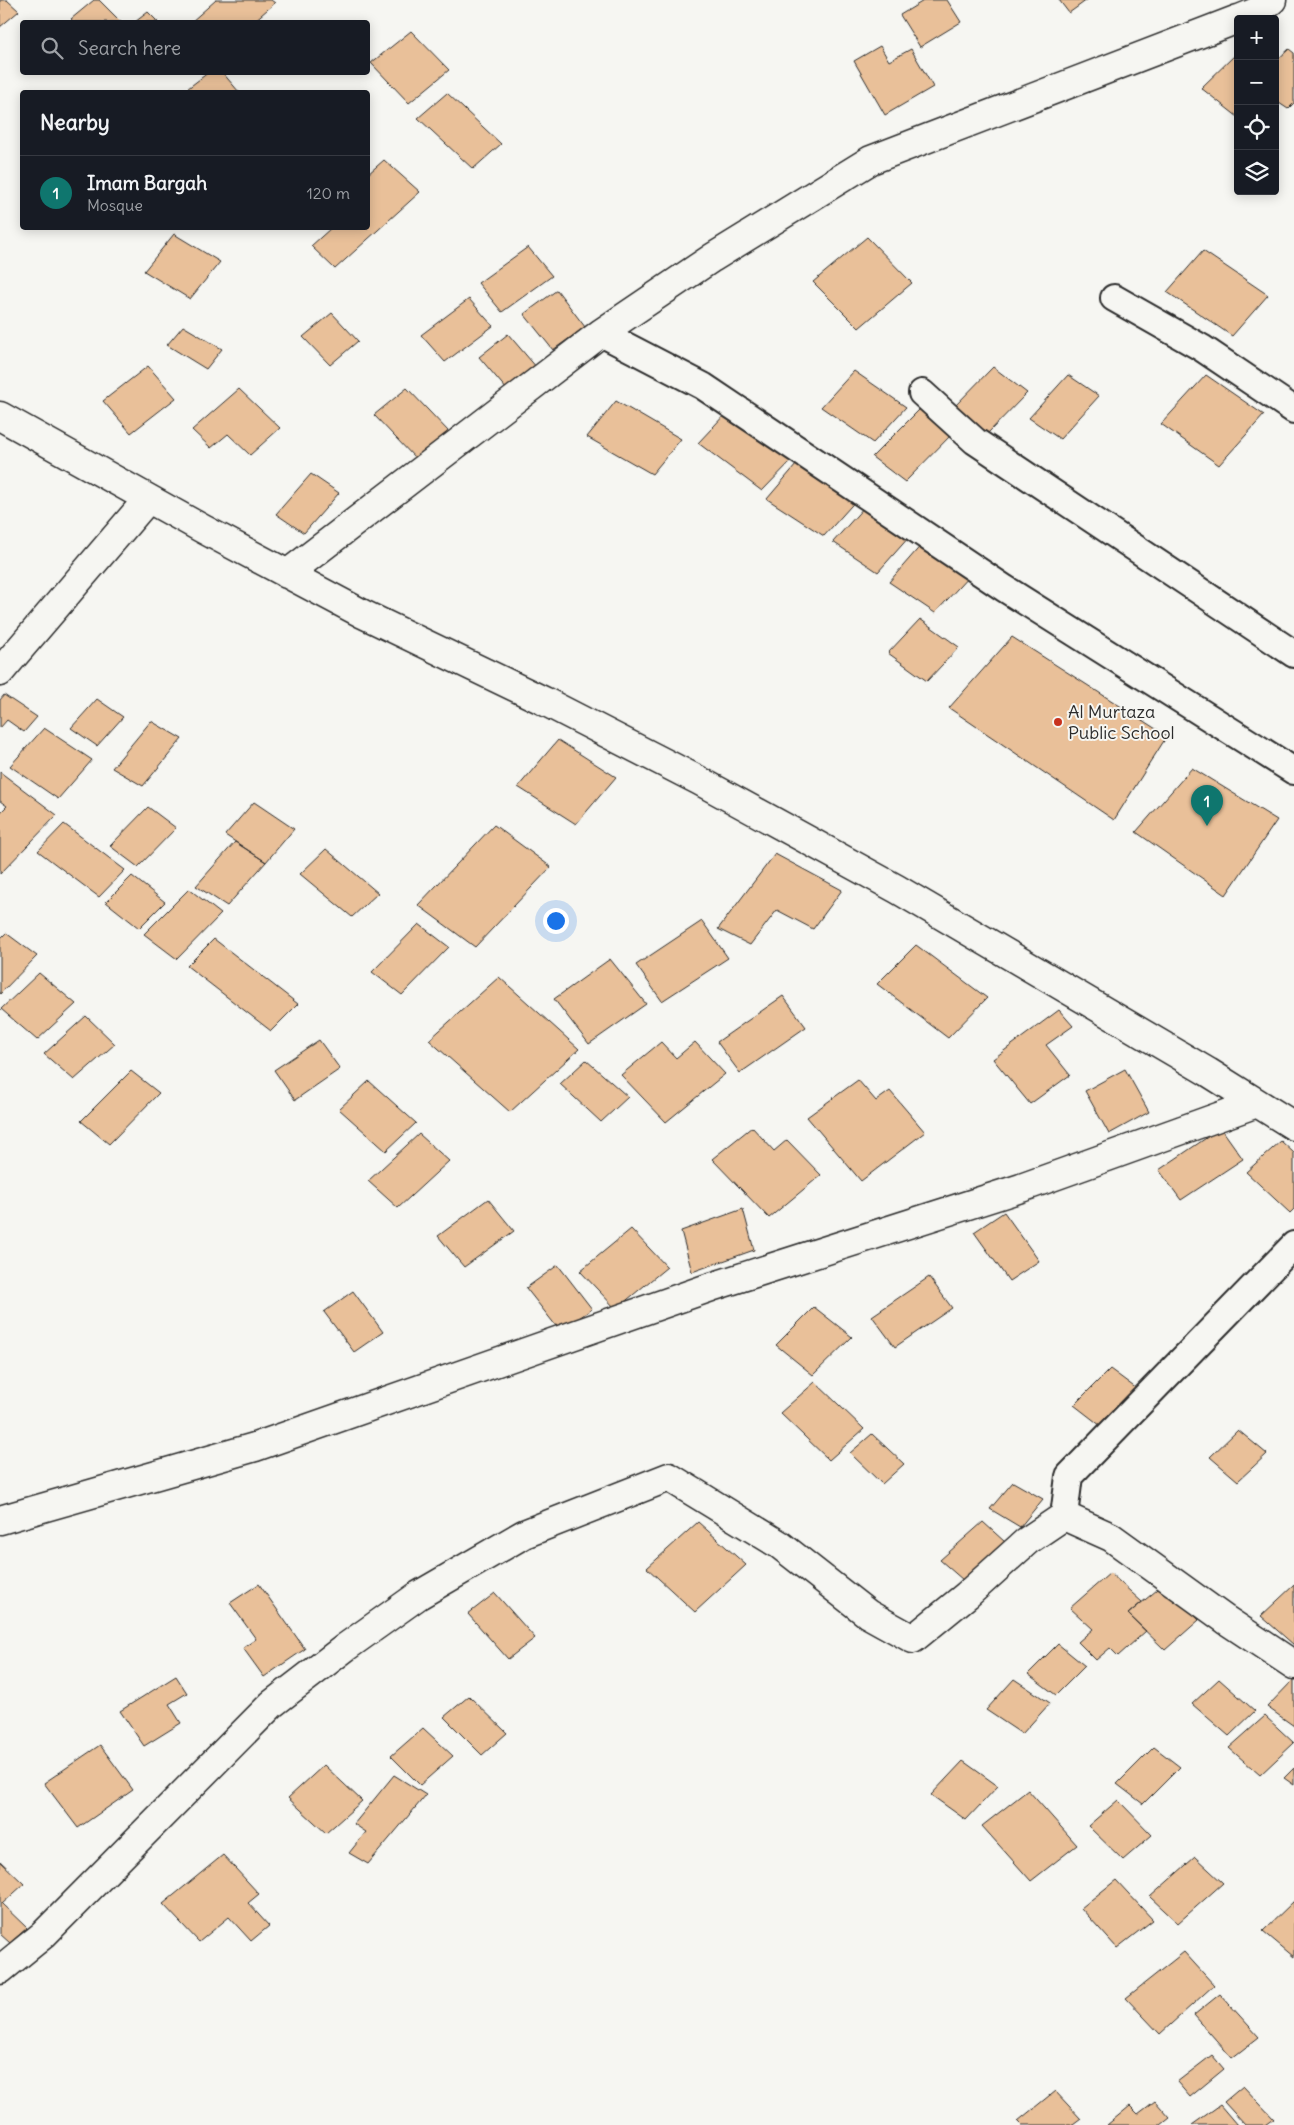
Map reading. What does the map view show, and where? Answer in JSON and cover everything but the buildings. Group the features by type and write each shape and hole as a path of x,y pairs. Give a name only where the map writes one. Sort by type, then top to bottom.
{"street":[{"path":"1248,15 1256,12 1272,0"},
{"path":"287,574 601,333 712,258 871,160 1234,21"},
{"path":"1114,298 1202,348 1294,410"},
{"path":"601,333 703,386 1004,588 1294,771"},
{"path":"922,393 976,441 1294,654"},
{"path":"0,416 287,574 363,614 544,701 698,780 897,889 1294,1126"},
{"path":"0,672 148,499"},
{"path":"0,1520 255,1447 712,1287 1021,1188 1257,1103"},
{"path":"0,1970 43,1934 272,1704 346,1647 419,1595 524,1534 669,1477 706,1497 780,1545 868,1614 913,1639 967,1595 1027,1541 1064,1516 1069,1476 1294,1245"},
{"path":"1064,1516 1111,1537 1226,1620 1294,1665"}],"place":[{"name":"Al Murtaza Public School","path":"1058,722"},
{"name":"Imam Bargah","path":"1207,826"}]}
